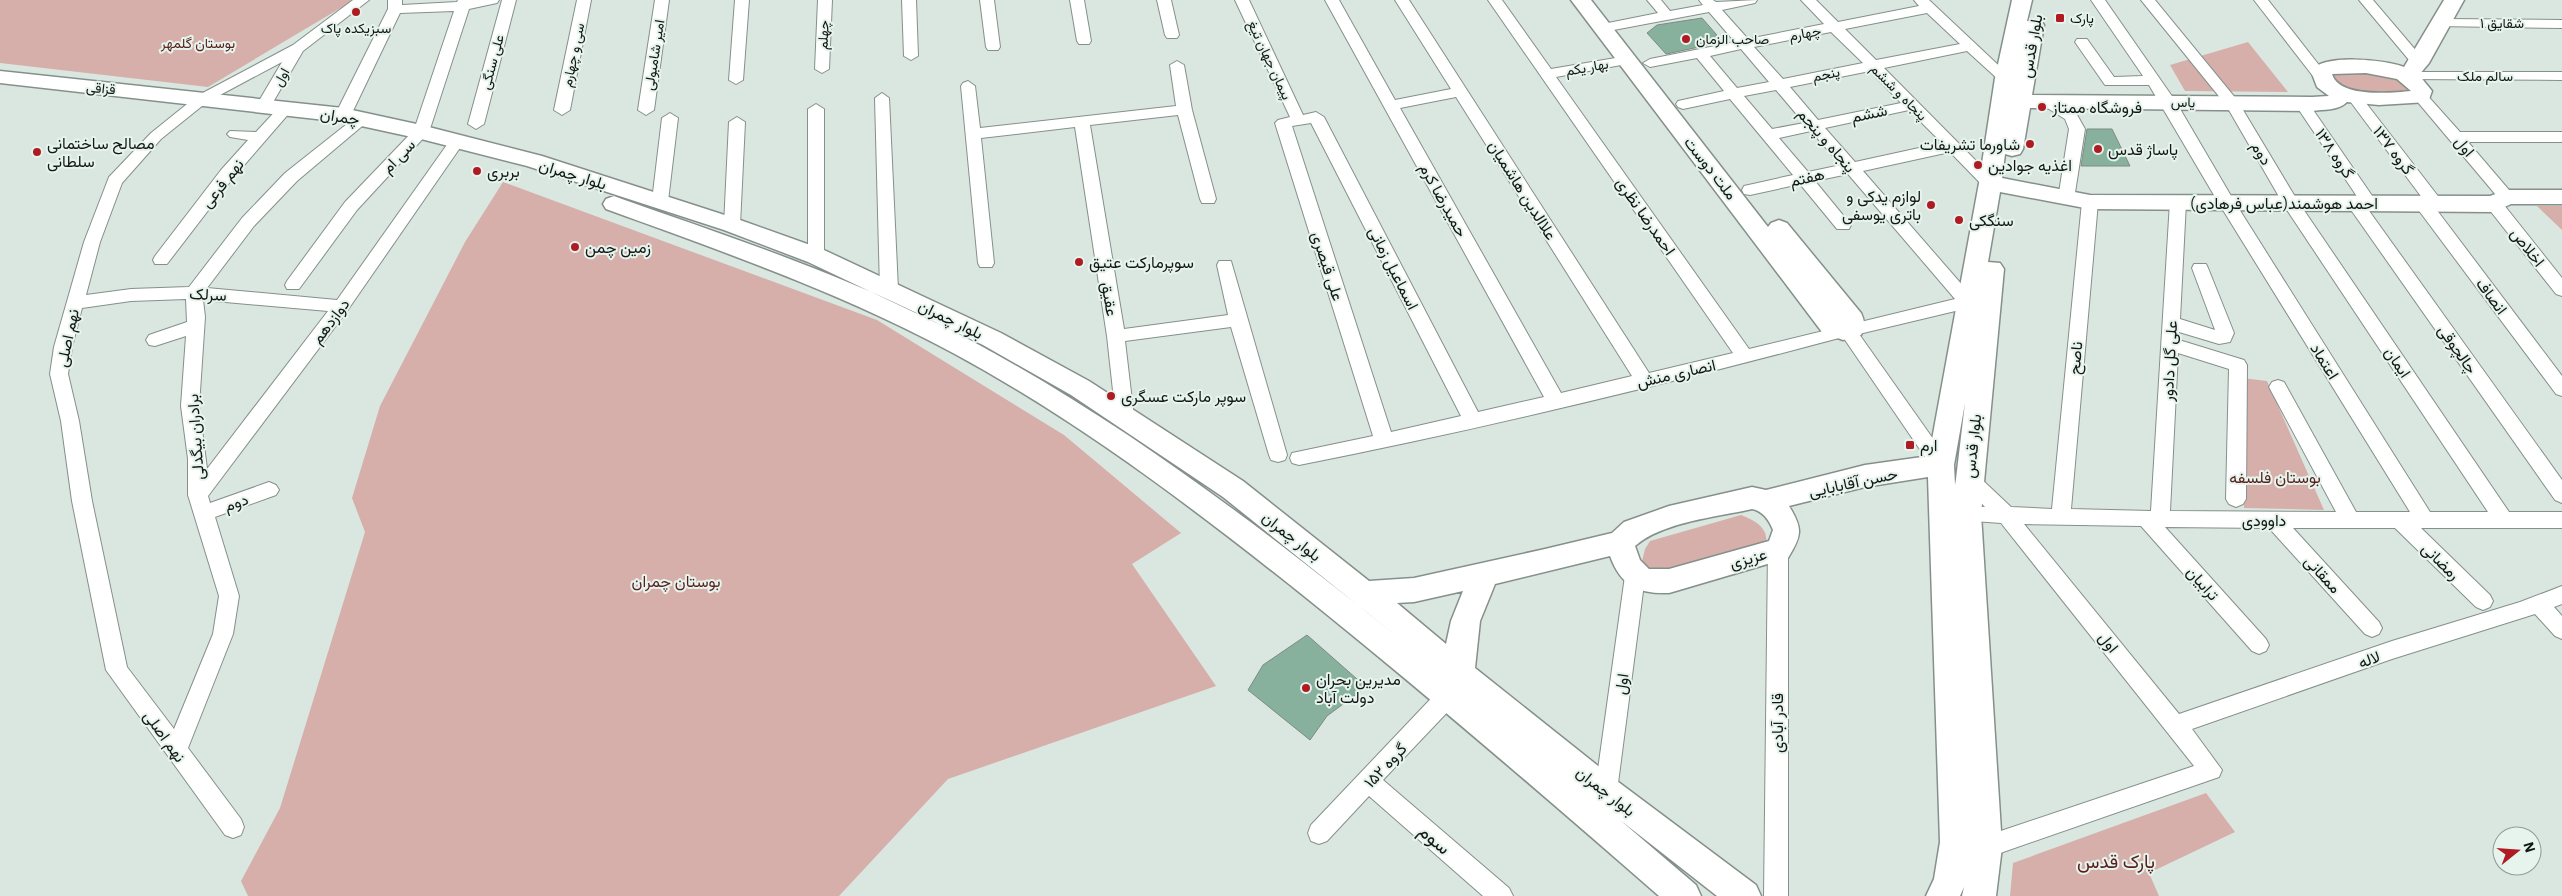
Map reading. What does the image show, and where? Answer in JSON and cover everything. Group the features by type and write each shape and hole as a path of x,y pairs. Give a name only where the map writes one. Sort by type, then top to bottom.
{"main road":[{"name":"ملت دوست","path":"1581,0 1612,26 1650,62 1852,319 1848,330 1831,326 1627,60 1612,26 1602,0"},
{"name":"بلوار قدس","path":"1979,896 1986,847 1967,514 1968,479 1987,297 2005,78 2022,0"},
{"name":"بلوار قدس","path":"1947,888 1956,842 1940,465 1968,302 1997,186 2033,101 2038,0"},
{"path":"2413,69 2454,0"},
{"path":"2327,68 2413,69 2422,91 2421,97 2387,99 2348,96 2327,86 2321,77 2321,71 2327,68"},
{"name":"قزاقی","path":"0,77 202,99"},
{"name":"یاس","path":"2033,101 2302,104 2335,102 2348,96"},
{"name":"چمران","path":"202,99 352,117 421,132 469,138"},
{"name":"بلوار چمران","path":"469,138 732,225 816,256 889,289 992,340 1080,388 1233,489 1364,593 1455,684 1684,896"},
{"name":"بلوار چمران","path":"469,138 509,168 739,250 871,302 950,342 1056,401 1215,510 1606,792 1744,896"},
{"name":"احمد هوشمند(عباس فرهادی)","path":"1997,186 2066,200 2090,202 2429,204 2562,197"},
{"path":"1940,465 1968,479"},
{"name":"حسن آقابابایی","path":"1766,501 1865,476 1940,465"},
{"path":"1364,593 1414,590 1620,542 1634,530 1669,517 1752,498 1766,501"},
{"name":"عزیزی","path":"1635,576 1650,583 1669,581 1778,550 1786,539 1787,530 1780,514 1766,501"},
{"path":"1620,542 1624,560 1635,576"},
{"path":"1455,684 1460,640 1470,605 1486,573"}],"street":[{"name":"نهم اصلی","path":"233,827 117,670 82,501 70,421 59,374 62,347 92,242 115,181 156,136 202,99 298,48 362,0"},
{"path":"194,293 248,222 352,117 395,5 464,3 492,0"},
{"name":"علی سنگی","path":"469,138 509,0"},
{"name":"سی و چهارم","path":"562,110 584,0"},
{"name":"امیر شامبولی","path":"646,110 662,0"},
{"path":"736,80 742,0"},
{"name":"چهلم","path":"822,69 825,0"},
{"path":"908,0 911,56"},
{"path":"987,0 993,47"},
{"path":"1077,0 1084,41"},
{"path":"1164,0 1172,35"},
{"name":"پیمان جهان تیغ","path":"1242,0 1307,119"},
{"name":"حمیدرضا کرم","path":"1332,0 1556,401"},
{"name":"علاالدین هاشمیان","path":"1402,0 1644,380"},
{"name":"احمدرضا نظری","path":"1495,0 1745,357"},
{"path":"1654,0 1666,16"},
{"path":"1612,26 1666,16 1709,4 1750,0"},
{"name":"پنجاه و ششم","path":"1808,0 1953,146 1997,186"},
{"path":"2098,0 2169,102 2226,202"},
{"name":"دوم","path":"2148,0 2232,103 2291,203"},
{"path":"2261,0 2321,77"},
{"path":"2366,0 2413,69"},
{"name":"سی ام","path":"294,286 351,206 421,132 464,3"},
{"name":"پنجاه و پنجم","path":"1709,4 1968,302"},
{"path":"1926,4 2005,78"},
{"name":"چهارم","path":"1650,62 1836,28 1926,4"},
{"name":"شقایق ۱","path":"2442,23 2562,24"},
{"path":"2082,42 2110,82 2153,80"},
{"name":"پنجم","path":"1682,104 1872,64 1970,46"},
{"name":"اول","path":"264,106 298,48"},
{"path":"1700,53 1843,225"},
{"name":"بهار یکم","path":"1547,74 1627,60"},
{"path":"1177,65 1184,110 1208,199"},
{"name":"سالم ملک","path":"2413,69 2562,76"},
{"path":"968,86 986,263"},
{"path":"1391,105 1461,92"},
{"name":"گروه ۱۳۷","path":"2348,96 2429,204"},
{"name":"اول","path":"2421,97 2456,137 2501,200"},
{"path":"882,98 889,289"},
{"path":"2033,101 2071,116 2077,129 2066,200"},
{"name":"ششم","path":"1768,135 1912,104"},
{"name":"گروه ۱۳۸","path":"2302,104 2362,203"},
{"name":"نهم فرعی","path":"161,260 227,174 286,108"},
{"path":"816,109 816,256"},
{"path":"973,134 1184,110"},
{"path":"660,201 670,118"},
{"name":"اسماعیل زمانی","path":"1307,119 1472,420"},
{"name":"علی قیصری","path":"1307,119 1283,123 1384,441"},
{"path":"732,225 737,122"},
{"name":"عقیق","path":"1082,122 1116,336 1125,418"},
{"path":"234,134 260,137"},
{"path":"2456,137 2562,137"},
{"name":"دوازدهم","path":"201,504 341,307 469,138"},
{"name":"هفتم","path":"1750,190 1953,146"},
{"name":"اخلاص","path":"2501,200 2562,290"},
{"name":"ناصح","path":"2061,515 2090,202"},
{"name":"علی گل دادور","path":"2153,520 2172,323 2178,202"},
{"name":"اعتماد","path":"2226,202 2425,520"},
{"name":"ایمان","path":"2291,203 2504,520"},
{"name":"چالچوقی","path":"2362,203 2562,495"},
{"name":"انصاف","path":"2429,204 2562,389"},
{"path":"1225,265 1238,320 1278,455"},
{"path":"2172,323 2219,338 2226,333 2200,268"},
{"name":"سرلک","path":"75,303 138,294 194,293 284,299 341,307"},
{"name":"برادران بیگدلی","path":"176,751 223,634 229,596 201,504 190,406 195,322 194,293"},
{"name":"انصاری منش","path":"1299,458 1384,441 1745,357 1848,330 1968,302"},
{"path":"1116,336 1238,320"},
{"path":"155,334 195,322"},
{"path":"1848,330 1940,465"},
{"path":"2170,344 2238,365 2236,499"},
{"path":"2278,387 2350,519"},
{"name":"اول","path":"1968,479 2006,515 2211,770 1986,847"},
{"name":"دوم","path":"201,504 269,490"},
{"name":"داوودی","path":"1967,514 2061,515 2153,520 2562,520"},
{"name":"ترابیان","path":"2153,520 2259,645"},
{"name":"ممقانی","path":"2274,520 2372,628"},
{"name":"رمضانی","path":"2400,520 2482,601"},
{"name":"قادر آبادی","path":"1776,896 1778,550"},
{"name":"اول","path":"1606,792 1635,576"},
{"name":"لاله","path":"2176,725 2288,688 2392,650 2539,605 2562,595"},
{"path":"2539,605 2562,630"},
{"name":"گروه ۱۵۲","path":"1319,833 1369,782 1455,684"},
{"name":"سوم","path":"1369,782 1501,896"},
{"path":"1956,842 1986,847"}],"green space":[{"name":"بوستان گلمهر","path":"0,0 354,0 208,87 0,63"},
{"path":"2248,42 2288,92 2185,91 2170,65"},
{"path":"2334,72 2384,72 2407,84 2411,92 2368,94 2345,90 2329,76"},
{"name":"بوستان چمران","path":"503,182 877,320 1064,435 1181,533 1132,564 1216,686 948,779 839,896 248,896 241,881 280,808 365,532 352,498 380,406 465,242"},
{"path":"2537,206 2562,206 2562,230"},
{"name":"بوستان فلسفه","path":"2242,378 2267,381 2324,510 2244,508"},
{"path":"1741,515 1760,526 1765,534 1766,545 1668,573 1648,570 1642,561 1645,549 1650,541"},
{"name":"پارک قدس","path":"2206,793 2235,832 2149,873 2159,896 2010,896 2013,863"}],"building":[{"name":"صاحب الزمان","path":"1702,18 1723,42 1666,54 1647,33 1657,25"},
{"name":"پاساژ قدس","path":"2087,129 2112,129 2130,166 2081,166"},
{"name":"مدیرین بحران دولت آباد","path":"1307,635 1366,687 1327,716 1310,740 1248,690 1263,665"}],"place":[{"name":"سبزیکده پاک","path":"356,12"},
{"name":"پارک","path":"2060,18"},
{"name":"صاحب الزمان","path":"1686,39"},
{"name":"فروشگاه ممتاز","path":"2042,107"},
{"name":"شاورما تشریفات","path":"2030,144"},
{"name":"پاساژ قدس","path":"2098,149"},
{"name":"مصالح ساختمانی سلطانی","path":"37,152"},
{"name":"اغذیه جوادین","path":"1978,165"},
{"name":"بربری","path":"477,171"},
{"name":"لوازم یدکی و باتری یوسفی","path":"1931,205"},
{"name":"سنگکی","path":"1959,220"},
{"name":"زمین چمن","path":"575,247"},
{"name":"سوپرمارکت عتیق","path":"1079,262"},
{"name":"سوپر مارکت عسگری","path":"1111,396"},
{"name":"ارم","path":"1910,445"},
{"name":"مدیرین بحران دولت آباد","path":"1306,688"}]}
